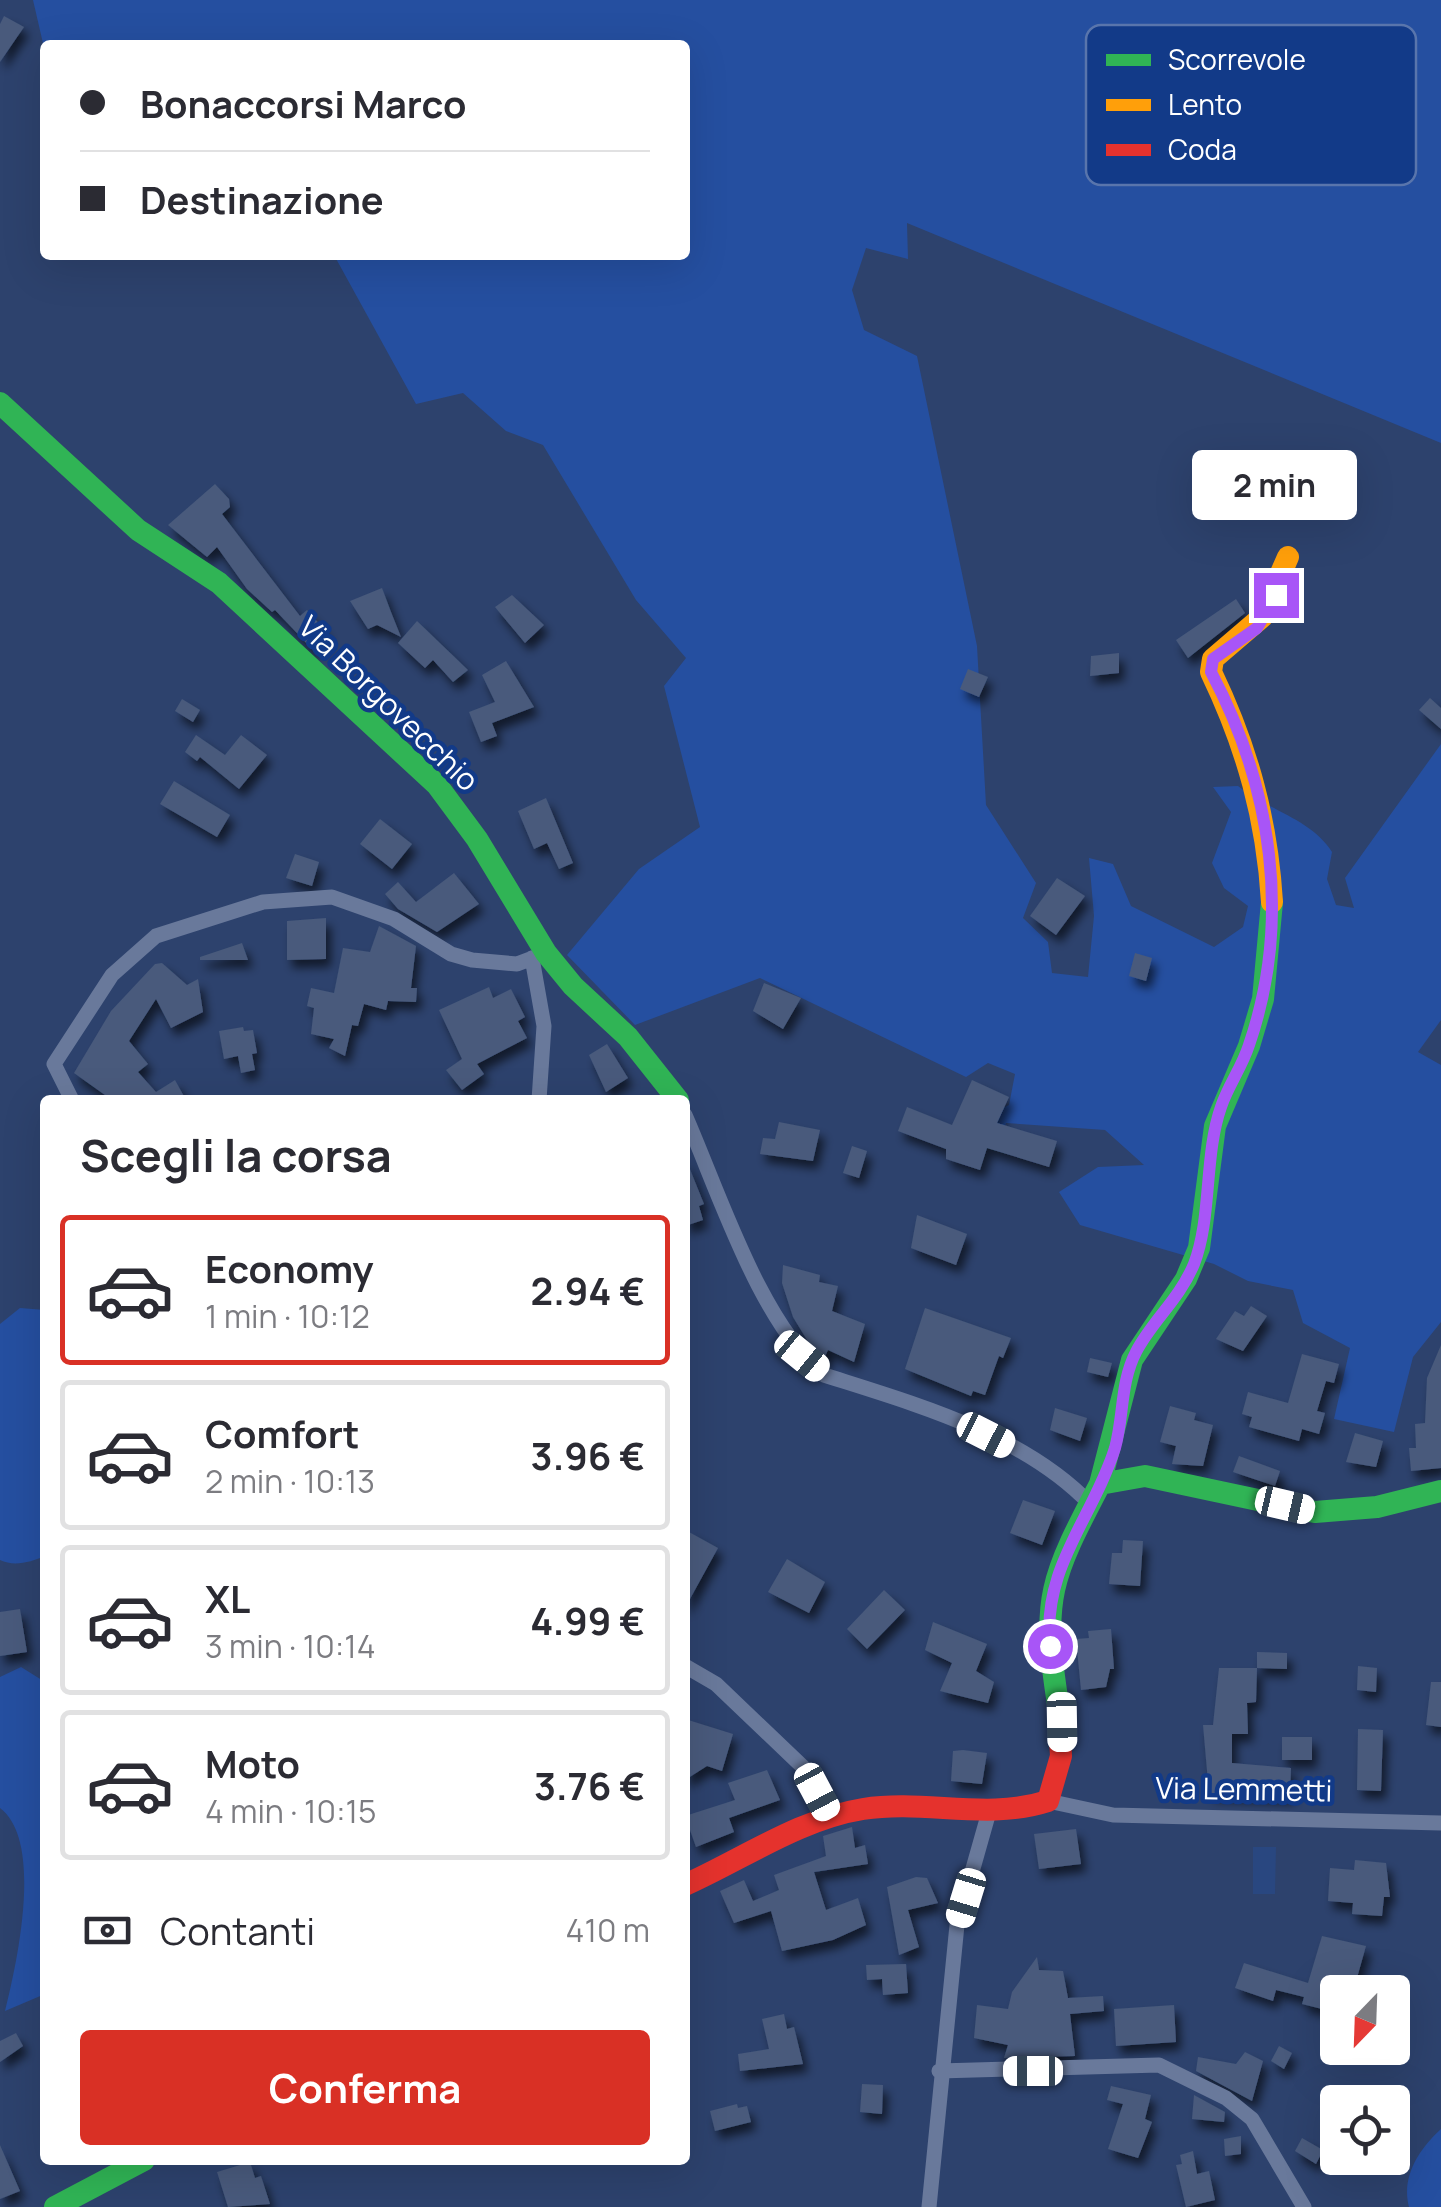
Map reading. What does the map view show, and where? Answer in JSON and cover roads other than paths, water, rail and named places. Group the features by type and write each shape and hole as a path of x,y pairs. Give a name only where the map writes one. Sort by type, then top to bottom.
{"street":[{"name":"Via Borgovecchio","path":"0,403 138,530 219,583 437,785 477,839 539,956 628,1037 674,1095"},
{"path":"690,1883 830,1816 888,1806 989,1812 1048,1801 1059,1780 1063,1753 1047,1617 1078,1522 1116,1446 1132,1362 1171,1308 1195,1260 1220,1108 1249,1046 1269,964 1272,861 1260,785 1211,672 1213,659 1257,628 1276,595 1288,557"},
{"path":"70,1095 54,1064 112,975 156,936 263,902 332,897 394,918 451,954 517,964 539,956 544,1026 539,1095"},
{"path":"690,1126 768,1304 802,1356 824,1375 896,1398 1016,1450 1095,1494"},
{"path":"1095,1494 1145,1476 1315,1512 1376,1507 1441,1491"},
{"path":"690,1669 716,1684 804,1768 830,1816"},
{"name":"Via Lemmetti","path":"1048,1801 1113,1815 1441,1823"},
{"path":"929,2207 939,2071 957,1925 989,1812"},
{"path":"939,2071 1159,2065 1226,2098 1252,2119 1304,2207"},
{"path":"57,2206 135,2165"}]}
